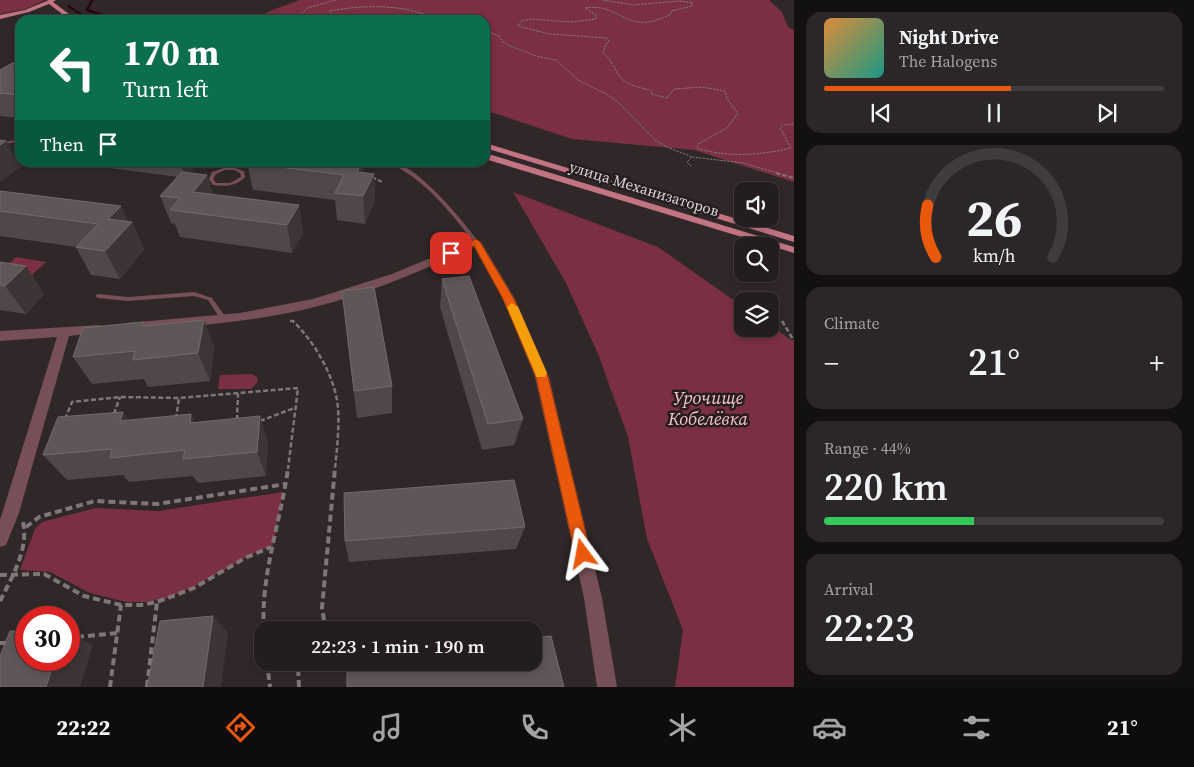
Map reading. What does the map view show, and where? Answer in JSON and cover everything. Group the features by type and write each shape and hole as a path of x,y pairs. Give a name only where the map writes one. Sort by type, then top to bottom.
{"main road":[{"path":"0,18 27,11 51,1 68,15"},
{"path":"0,18 15,19"},
{"name":"улица Механизаторов","path":"490,147 794,239"},
{"name":"улица Механизаторов","path":"490,158 794,250"}],"street":[{"path":"0,336 223,318 281,310 376,284 421,267 476,242 509,299 542,377 593,598 607,687"},
{"path":"0,539 11,513 64,332"}],"lane":[{"path":"0,144 15,141"},
{"path":"401,167 421,182 460,220 476,242"},
{"path":"234,168 242,172 243,177 236,183 215,184 211,179 214,173 224,169 234,168"},
{"path":"242,172 250,168"},
{"path":"98,296 128,299 194,294 210,299 223,318"}],"path":[{"path":"299,15 307,8 336,0"},
{"path":"603,0 630,5 680,1 693,2 692,6 671,11 671,14 662,19 648,22 637,23 606,8 591,6 585,8 596,15 596,19 571,22 531,19 521,21 518,26 535,32 595,39 607,38 609,42 606,44 603,53 610,57 621,78 640,89 650,90 652,92 650,94 654,96 667,98 674,89 702,87 724,91 727,99 738,113 728,128 698,144 697,148 704,151 730,154 777,152 791,148 780,128 784,125 794,124"},
{"path":"332,15 328,12 329,10 373,7 411,11 423,15"},
{"path":"490,32 499,36 503,42 510,46 536,56 556,60 578,80 608,94 655,140 667,147 692,157 742,162 794,178"},
{"path":"692,157 687,162 692,167"},
{"path":"370,176 382,182"},
{"path":"284,320 293,321 308,336 325,367 336,396 338,436 322,608 324,621"},
{"path":"782,321 794,341"},
{"path":"62,428 72,402 120,397 179,398 298,388 286,484 272,547 263,621"},
{"path":"237,426 238,394"},
{"path":"114,415 120,397"},
{"path":"175,427 179,398"},
{"path":"256,423 297,407"},
{"path":"26,527 39,517 95,501 157,504 286,484"},
{"path":"0,601 24,546 27,531 21,516"},
{"path":"0,575 44,574 84,596 121,605 141,605 157,602 194,588 245,558 272,547"},
{"path":"146,687 157,602"},
{"path":"110,687 121,605"},
{"path":"80,636 118,633"},
{"path":"0,644 9,643"},
{"path":"269,671 270,687"},
{"path":"298,671 299,687"}],"green space":[{"path":"0,0 45,0 26,9 0,14"},
{"path":"300,0 769,0 782,12 788,27 794,30 794,182 694,150 572,139 490,112 490,15 263,15"},
{"name":"Урочище Кобелёвка","path":"513,192 658,247 734,300 734,337 779,337 779,331 794,342 794,687 675,687 683,630 647,539 628,437 598,354 566,283"},
{"path":"16,257 46,262 30,277 0,272"},
{"path":"252,374 257,377 258,382 251,389 218,389 220,375"},
{"path":"283,492 273,545 247,557 196,586 165,599 126,602 90,593 50,572 20,570 35,529 42,522 96,508 158,511"}],"building":[{"path":"15,62 15,94 0,93 0,70"},
{"path":"279,167 360,167 357,172 374,174 363,196 335,193 344,175"},
{"path":"182,172 207,175 193,192 299,205 287,225 170,210 180,198 160,196"},
{"path":"0,191 121,206 108,219 132,222 105,251 76,247 98,224 0,211"},
{"path":"0,262 26,266 5,286 0,285"},
{"path":"469,276 523,419 488,424 442,279"},
{"path":"374,287 392,386 354,391 342,291"},
{"path":"204,320 198,353 133,360 135,351 73,357 83,328 143,322 142,326"},
{"path":"123,412 120,421 191,414 190,423 260,416 257,452 183,459 185,450 110,458 112,449 43,455 58,417"},
{"path":"514,480 525,527 345,541 344,493"},
{"path":"213,616 203,687 147,687 160,621"},
{"path":"10,631 15,631 15,671 51,671 46,687 0,687 0,656"},
{"path":"551,636 564,687 347,687 347,671 542,671 542,637"}],"waterway":[{"path":"92,0 87,10 103,15"},
{"path":"68,6 82,15"}],"slow traffic":[{"path":"512,307 541,373"}],"route":[{"path":"451,253 476,242 509,299 542,377 583,554"}]}
